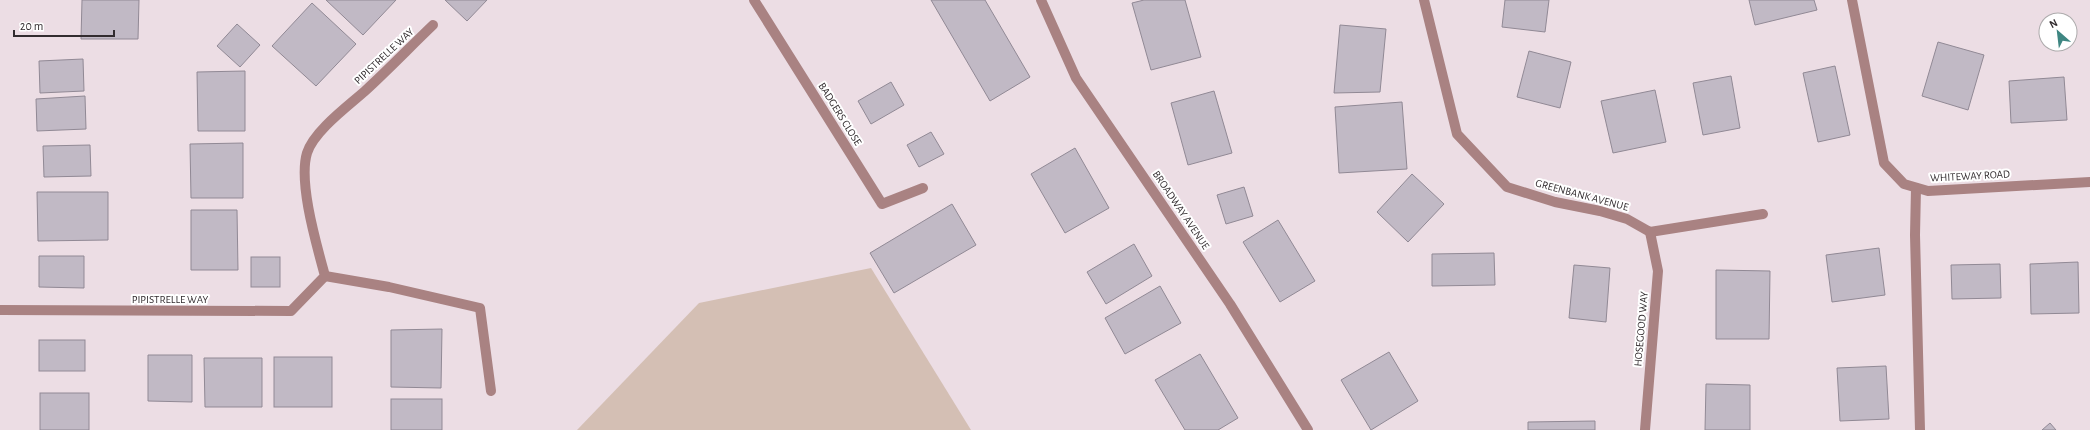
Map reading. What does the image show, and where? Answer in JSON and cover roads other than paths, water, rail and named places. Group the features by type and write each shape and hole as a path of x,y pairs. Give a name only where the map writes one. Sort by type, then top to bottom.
{"street":[{"name":"BADGERS CLOSE","path":"754,0 882,204 923,188"},
{"name":"BROADWAY AVENUE","path":"1041,0 1076,78 1230,304 1308,430"},
{"name":"GREENBANK AVENUE","path":"1424,0 1457,134 1507,186 1555,202 1626,218 1650,232"},
{"name":"WHITEWAY ROAD","path":"1852,0 1884,163 1904,184 1928,191 2090,182"},
{"name":"PIPISTRELLE WAY","path":"0,310 291,311 325,276 309,215 305,178 307,153 320,134 337,114 365,91 433,25"},
{"path":"1916,188 1915,235 1920,430"},
{"path":"1650,232 1763,214"},
{"name":"HOSEGOOD WAY","path":"1645,430 1658,271 1650,232"},
{"path":"325,276 389,286 480,308 490,391"}]}
